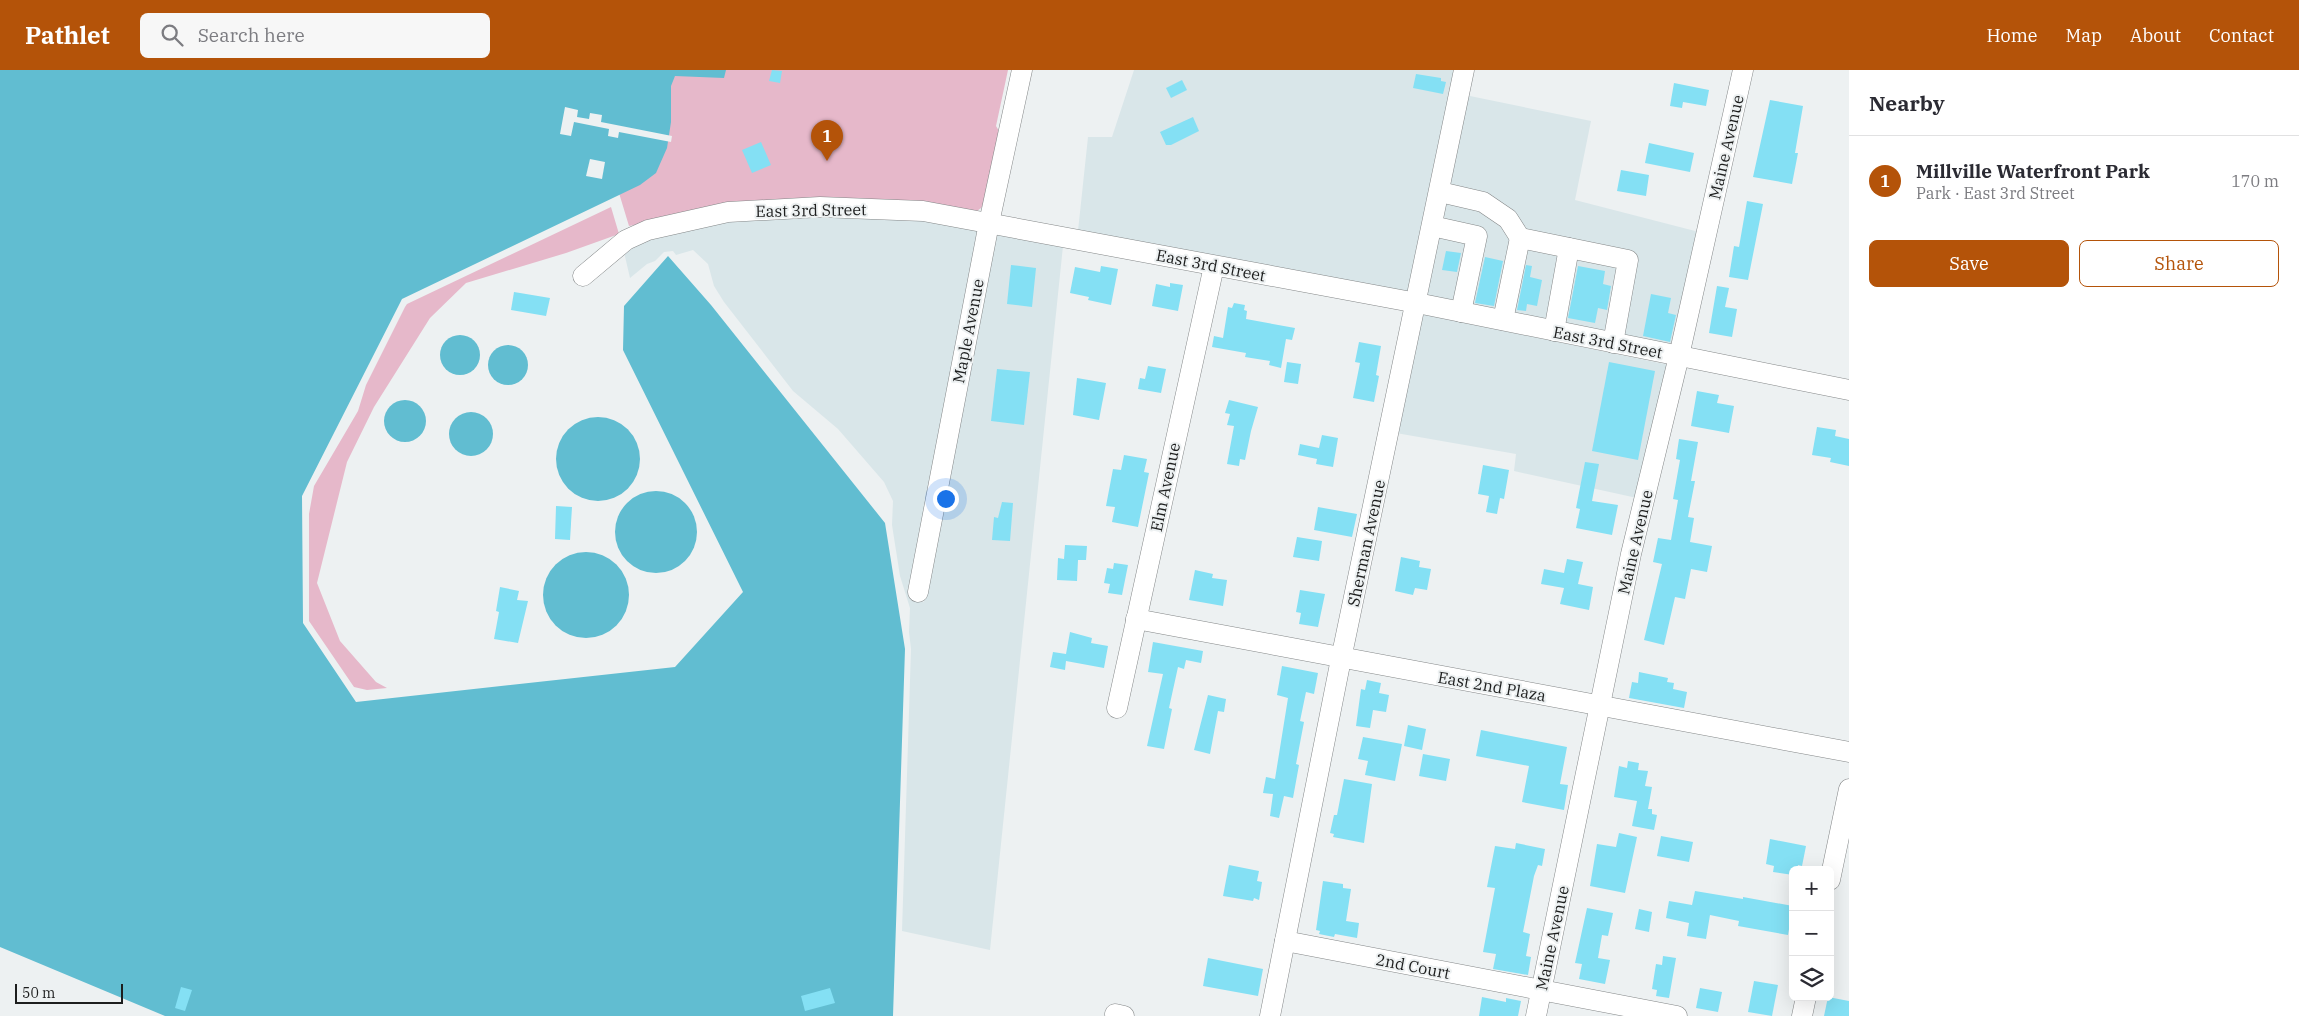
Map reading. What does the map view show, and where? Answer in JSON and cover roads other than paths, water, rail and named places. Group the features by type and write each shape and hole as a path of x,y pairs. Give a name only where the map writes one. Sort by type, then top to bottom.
{"street":[{"name":"Maple Avenue","path":"918,592 988,223 1022,70"},
{"name":"Sherman Avenue","path":"1270,1016 1341,659 1417,303 1464,70"},
{"name":"Maine Avenue","path":"1536,1016 1631,554 1679,356 1743,70"},
{"path":"1440,192 1483,202 1508,219 1520,238 1503,320"},
{"path":"1462,312 1483,202"},
{"name":"East 3rd Street","path":"583,276 626,240 648,230 728,212 820,207 923,211 1417,303 1849,390"},
{"path":"1432,226 1477,236"},
{"path":"1520,238 1628,260 1613,342"},
{"path":"1554,331 1569,248"},
{"name":"Elm Avenue","path":"1117,708 1214,266"},
{"name":"East 2nd Plaza","path":"1136,619 1341,659 1849,752"},
{"path":"1833,866 1849,789"},
{"name":"2nd Court","path":"1285,941 1677,1016"},
{"path":"1802,1016 1805,1001"}],"water":[{"path":"0,70 726,70 724,78 675,76 671,86 671,122 667,148 656,173 640,185 402,299 302,496 303,623 356,702 675,667 743,592 623,350 624,306 668,256 711,305 885,523 905,649 893,1016 165,1016 0,947"},
{"path":"464,335 471,338 477,344 480,355 479,363 471,372 464,375 456,375 449,372 441,363 440,351 443,344 452,336"},
{"path":"508,345 522,351 528,365 522,379 508,385 494,379 488,365 494,351"},
{"path":"409,400 417,403 423,409 426,421 423,433 417,439 401,442 393,439 387,433 384,417 387,409 393,403"},
{"path":"475,412 487,418 492,425 492,443 487,450 480,455 467,456 459,453 452,446 449,430 452,422 459,415"},
{"path":"598,417 614,420 628,429 637,443 640,459 637,475 628,489 614,498 598,501 582,498 568,489 559,475 556,459 559,443 568,429 582,420"},
{"path":"656,491 672,494 685,503 694,516 697,532 694,548 685,561 672,570 656,573 640,570 627,561 618,548 615,532 618,516 627,503 640,494"},
{"path":"586,552 602,555 610,559 622,571 626,579 629,595 626,611 622,619 610,631 602,635 586,638 570,635 562,631 550,619 546,611 543,595 546,579 550,571 562,559 570,555"}],"place":[{"name":"Millville Waterfront Park","path":"827,161"}]}
